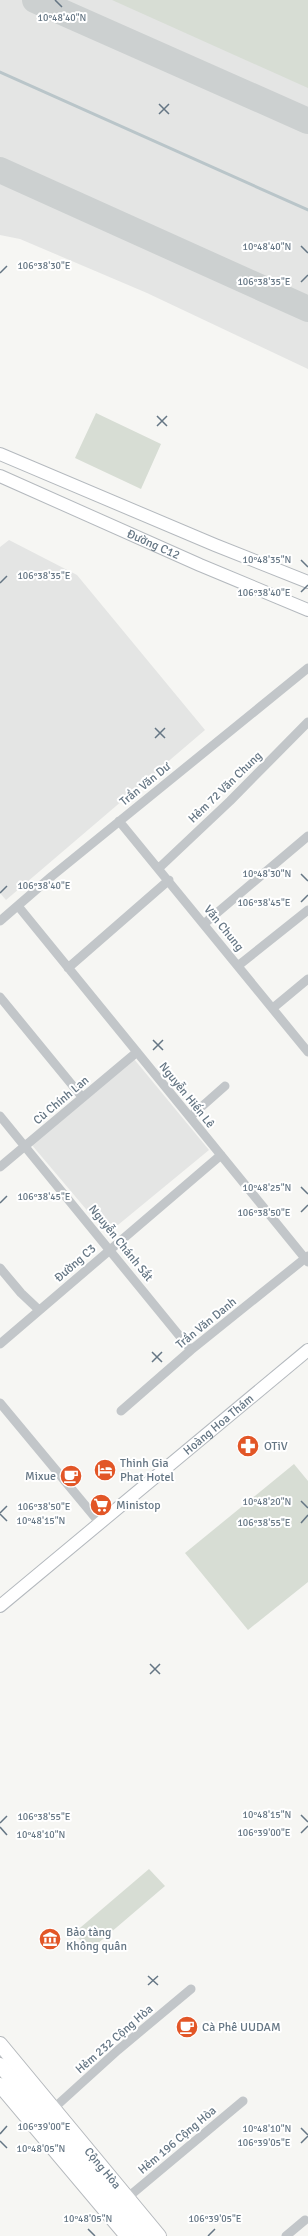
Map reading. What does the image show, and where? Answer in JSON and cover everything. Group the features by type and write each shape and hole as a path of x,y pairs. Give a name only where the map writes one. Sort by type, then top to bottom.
{"main road":[{"name":"Đường C12","path":"0,454 215,545 308,582"},
{"name":"Đường C12","path":"0,476 192,562 303,608"},
{"name":"Hoàng Hoa Thám","path":"0,1606 99,1522 308,1350"},
{"name":"Cộng Hòa","path":"0,2044 159,2236"},
{"name":"Cộng Hòa","path":"0,2065 144,2236"},
{"name":"Cộng Hòa","path":"0,2085 127,2236"}],"street":[{"path":"303,608 308,618"},
{"name":"Trần Văn Dư","path":"0,921 119,821 308,668"},
{"name":"Hẻm 72 Văn Chung","path":"159,868 230,801 308,722"},
{"name":"Văn Chung","path":"119,821 205,923 308,1052"},
{"path":"205,923 308,836"},
{"path":"68,968 169,880"},
{"name":"Nguyễn Hiến Lê","path":"18,906 307,1259"},
{"path":"239,965 308,910"},
{"path":"273,1008 308,979"},
{"path":"0,997 82,1097"},
{"name":"Cù Chính Lan","path":"0,1166 137,1052"},
{"path":"190,1117 225,1086"},
{"name":"Nguyễn Chánh Sắt","path":"0,1116 110,1248 191,1350"},
{"name":"Đường C3","path":"0,1344 110,1248 221,1155"},
{"name":"Trần Văn Danh","path":"121,1411 191,1350 307,1259"},
{"path":"0,1268 21,1293 39,1310"},
{"path":"0,1403 99,1522"},
{"name":"Hẻm 232 Cộng Hòa","path":"54,2108 118,2050 191,1989"},
{"name":"Hẻm 196 Cộng Hòa","path":"127,2198 243,2101"},
{"path":"286,2236 305,2220"}],"shaded area":[{"path":"0,0 308,0 308,369 147,293 20,239 0,235"},
{"path":"112,0 308,0 308,88"},
{"path":"96,413 161,444 141,489 75,458"},
{"path":"9,540 77,575 205,730 6,900 0,893 0,547"},
{"path":"134,1059 209,1150 107,1234 31,1144"},
{"path":"294,1464 308,1481 308,1582 248,1630 185,1553"},
{"path":"149,1869 165,1886 89,1951 74,1933"}],"waterway":[{"path":"0,72 308,210"}],"taxiway":[{"path":"35,0 308,121"},
{"path":"0,170 308,309"}],"place":[{"name":"OTiV","path":"248,1446"},
{"name":"Thinh Gia Phat Hotel","path":"105,1470"},
{"name":"Mixue","path":"71,1476"},
{"name":"Ministop","path":"101,1505"},
{"name":"Bảo tàng Không quân","path":"50,1939"},
{"name":"Cà Phê UUDAM","path":"187,2027"}]}
